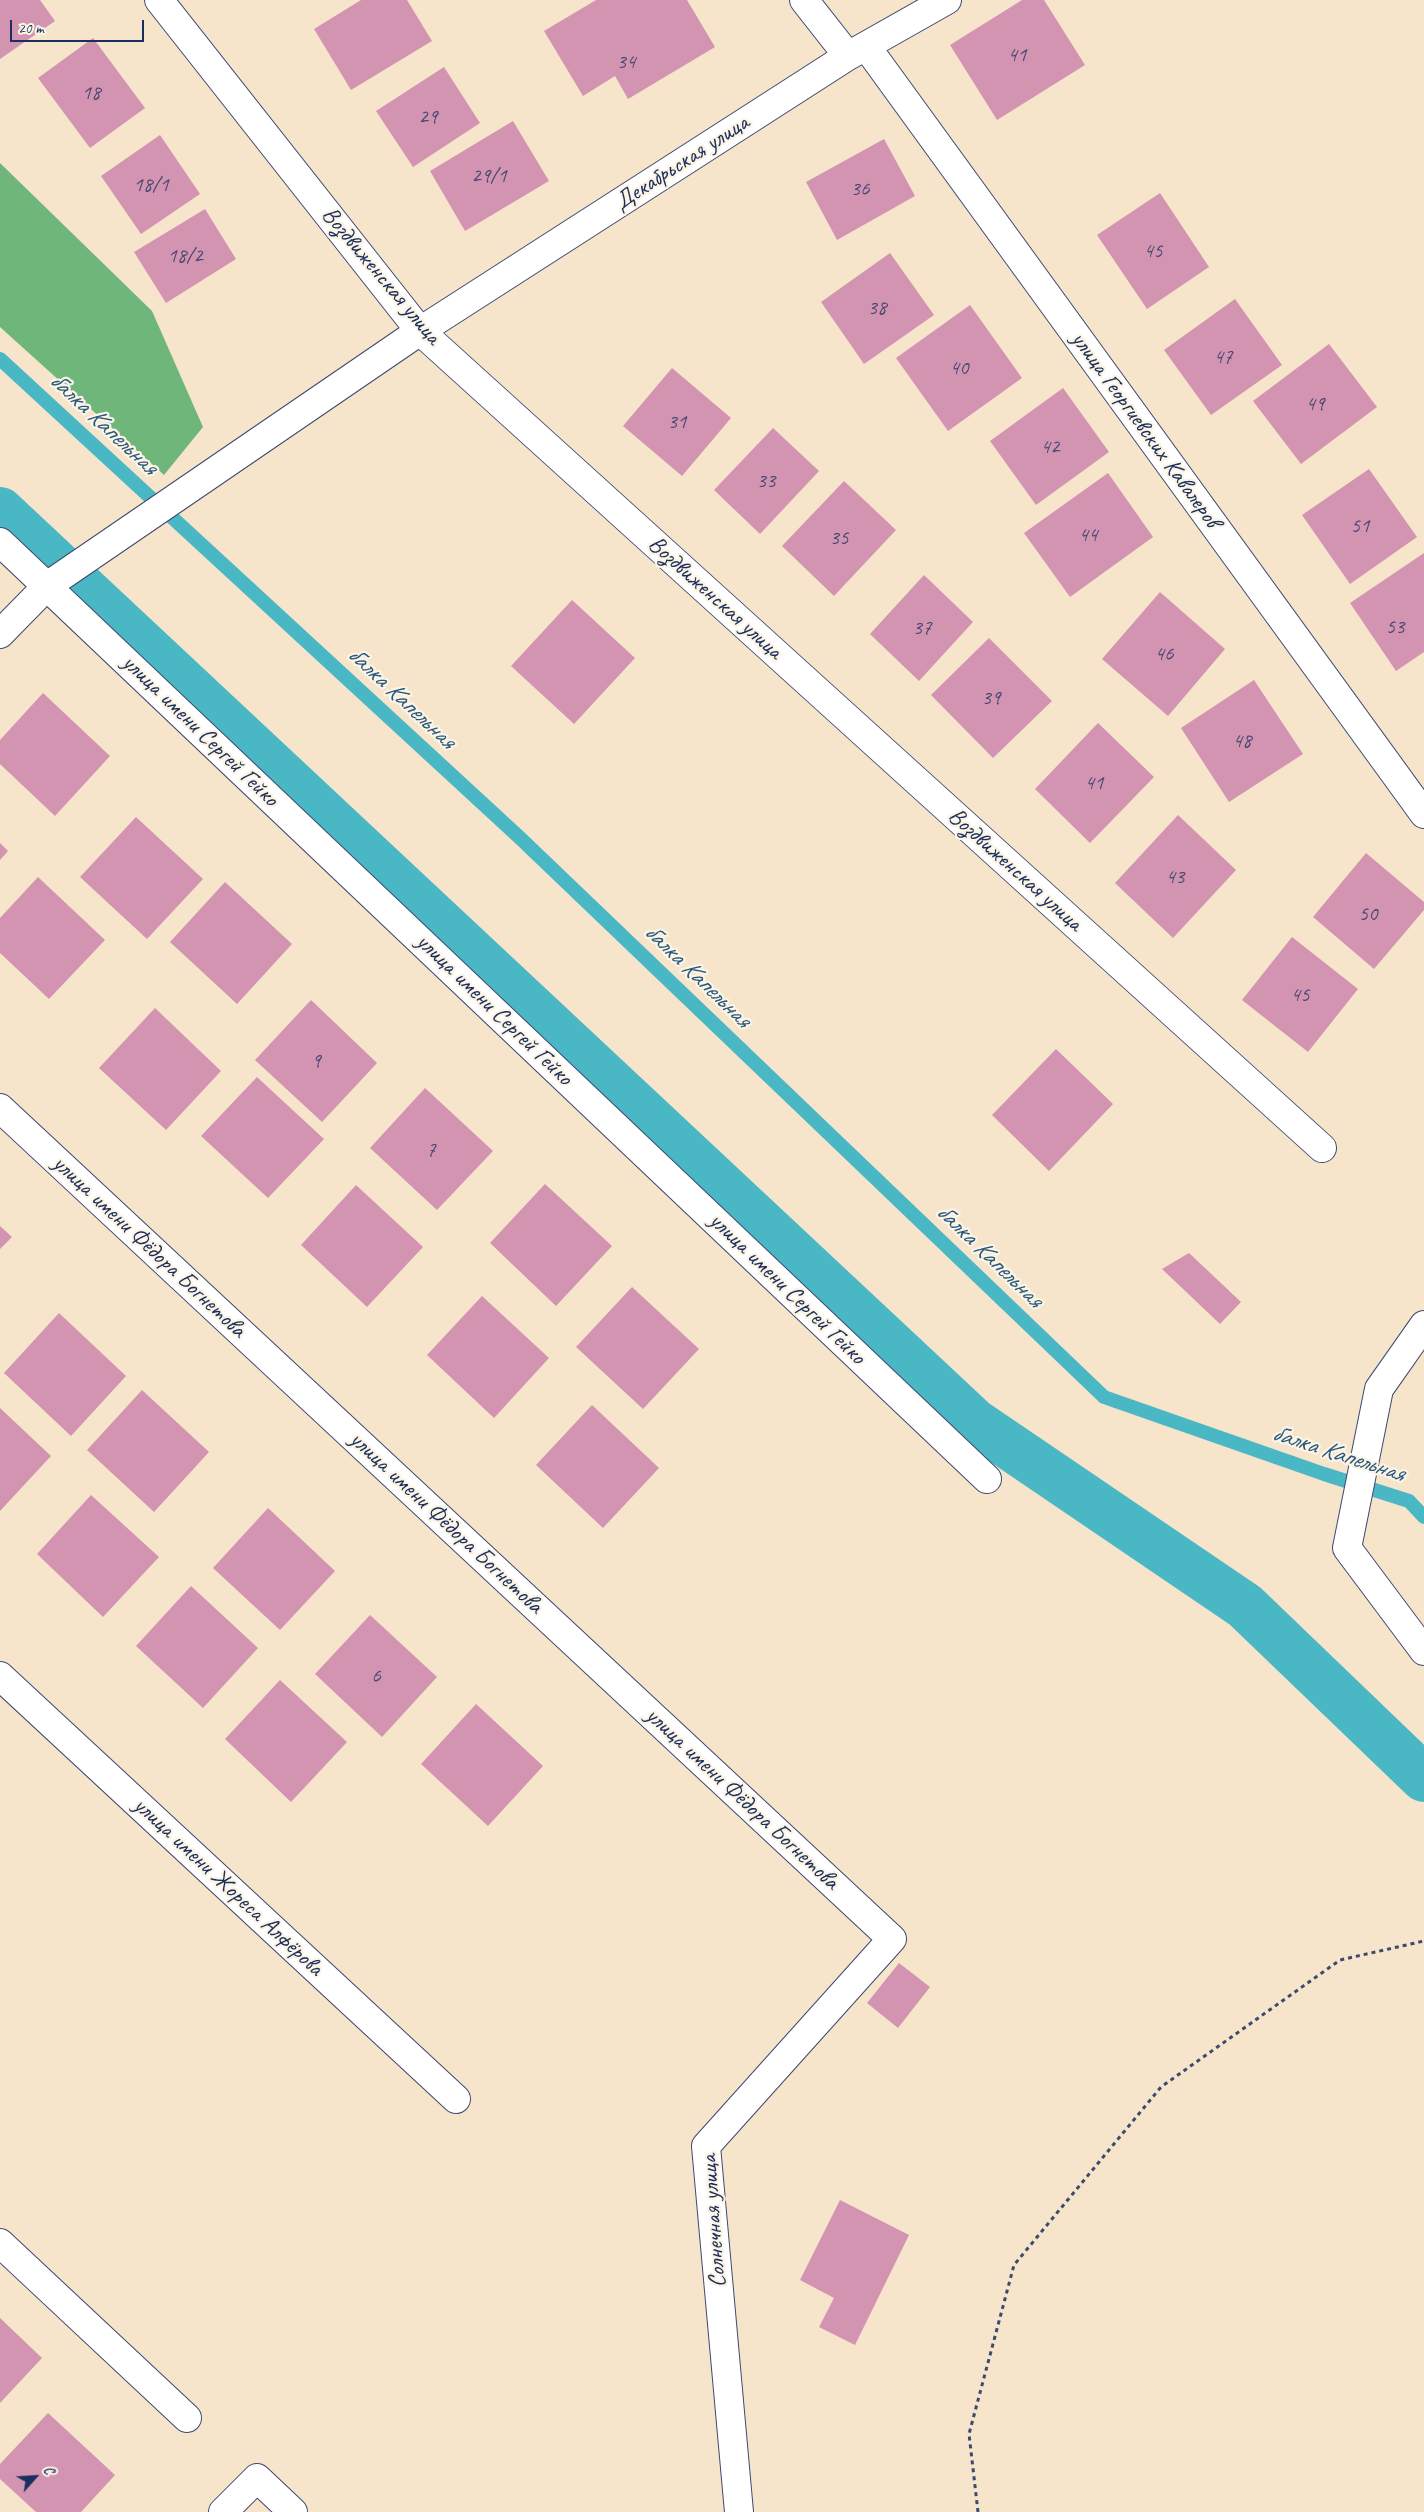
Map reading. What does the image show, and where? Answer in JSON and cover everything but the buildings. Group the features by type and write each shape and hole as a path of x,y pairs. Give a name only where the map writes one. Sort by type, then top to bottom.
{"street":[{"name":"Воздвиженская улица","path":"159,0 420,331 1322,1148"},
{"name":"улица Георгиевских Кавалеров","path":"804,0 857,51 1424,814"},
{"name":"Декабрьская улица","path":"47,586 420,331 857,51 947,0"},
{"name":"улица имени Сергей Гейко","path":"0,542 987,1479"},
{"path":"0,634 47,586"},
{"name":"улица имени Фёдора Богнетова","path":"0,1108 892,1938"},
{"path":"1424,1325 1379,1390 1347,1548 1424,1650"},
{"name":"улица имени Жореса Алфёрова","path":"0,1676 456,2099"},
{"name":"Солнечная улица","path":"739,2512 706,2146 892,1938"},
{"path":"0,2243 187,2418"},
{"path":"223,2512 257,2478 293,2512"}],"path":[{"path":"978,2512 969,2434 1014,2265 1161,2087 1340,1960 1424,1940"}],"green space":[{"path":"0,163 152,311 203,427 164,475 0,327"}],"waterway":[{"name":"балка Капельная","path":"0,359 519,837 1104,1397 1324,1474 1409,1501 1424,1517"},
{"path":"0,511 974,1422 1245,1606 1424,1778"}]}
